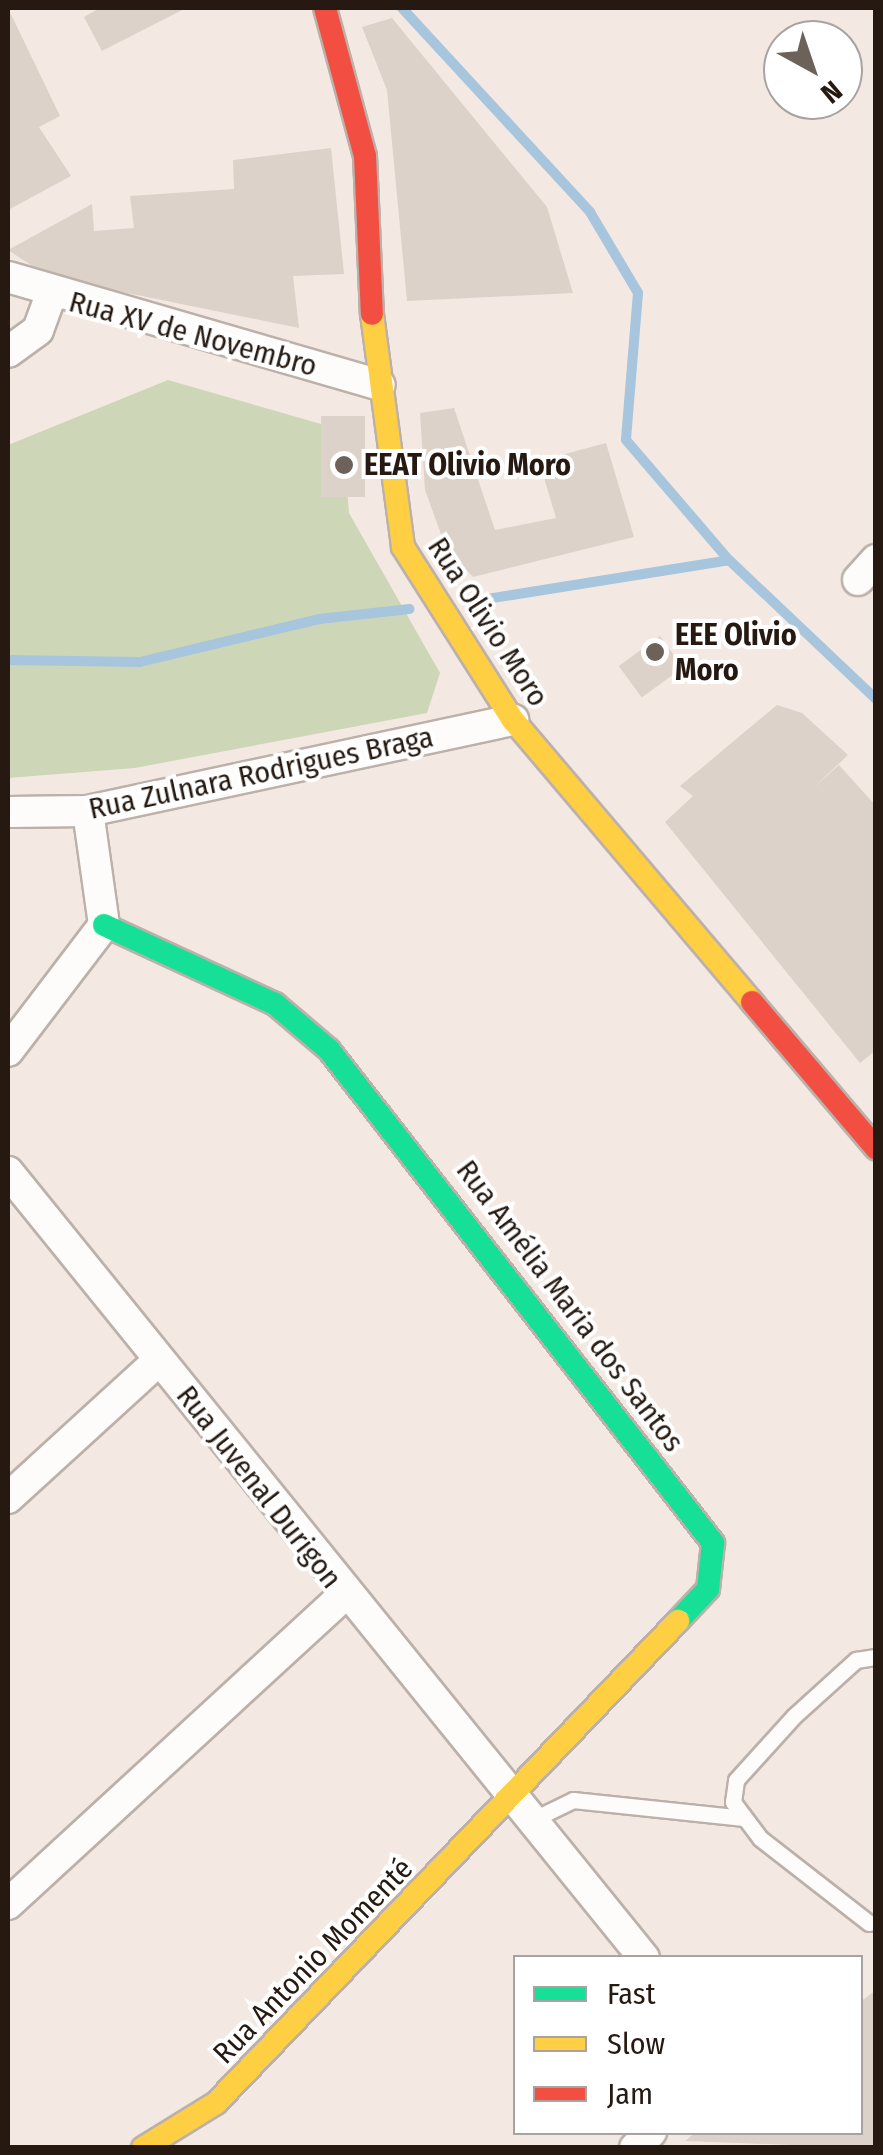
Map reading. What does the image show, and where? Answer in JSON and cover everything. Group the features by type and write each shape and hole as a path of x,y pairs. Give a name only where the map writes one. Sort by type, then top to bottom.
{"street":[{"name":"Rua Olivio Moro","path":"325,8 365,156 380,385 403,547 513,720 876,1148"},
{"name":"Rua XV de Novembro","path":"8,277 51,294 380,385"},
{"path":"8,352 38,330 51,294"},
{"name":"Rua Zulnara Rodrigues Braga","path":"8,812 88,811 513,720"},
{"path":"8,1051 104,925 88,811"},
{"name":"Rua Amélia Maria dos Santos","path":"104,925 275,1004 330,1050 713,1543 708,1590 520,1811"},
{"name":"Rua Juvenal Durigon","path":"8,1172 344,1595 641,1955"},
{"path":"8,1498 159,1360"},
{"path":"8,1904 344,1595"},
{"name":"Rua Antonio Momenté","path":"143,2148 216,2103 520,1811"}],"lane":[{"path":"869,1923 744,1818 732,1802 736,1780 856,1660 876,1657"},
{"path":"520,1811 584,1800 744,1818"}],"green space":[{"path":"168,380 342,430 349,513 440,673 427,713 135,768 8,778 8,445"}],"building":[{"path":"8,8 60,116 39,127 71,176 8,210"},
{"path":"100,8 186,8 102,51 84,17"},
{"path":"392,18 547,207 573,293 407,301 387,90 362,27"},
{"path":"331,148 344,274 293,276 299,328 49,277 8,250 92,204 94,231 134,228 130,196 234,189 233,160"},
{"path":"454,408 495,530 556,518 539,461 606,443 634,537 473,577 446,548 425,490 420,413"},
{"name":"EEAT Olivio Moro","path":"321,416 365,416 365,497 321,497"},
{"name":"EEE Olivio Moro","path":"660,636 683,668 642,698 619,666"},
{"path":"777,705 802,713 848,755 812,789 839,765 876,806 876,1050 860,1063 665,822 693,796 680,786"},
{"path":"876,1990 876,2148 685,2141 692,2135 863,2135 863,2000"}],"waterway":[{"path":"402,8 590,212 638,293 626,440 729,560 876,699"},
{"path":"468,602 729,560"},
{"path":"8,660 140,662 319,619 409,609"}],"traffic: fast":[{"path":"104,925 275,1004 329,1050 713,1543 708,1589 678,1621"}],"traffic: slow":[{"path":"372,314 403,547 513,720 752,1002"},
{"path":"143,2148 216,2103 678,1621"}],"traffic: jam":[{"path":"325,8 365,156 372,314"},
{"path":"752,1002 876,1148"}],"place":[{"name":"EEAT Olivio Moro","path":"344,465"},
{"name":"EEE Olivio Moro","path":"655,652"}]}
